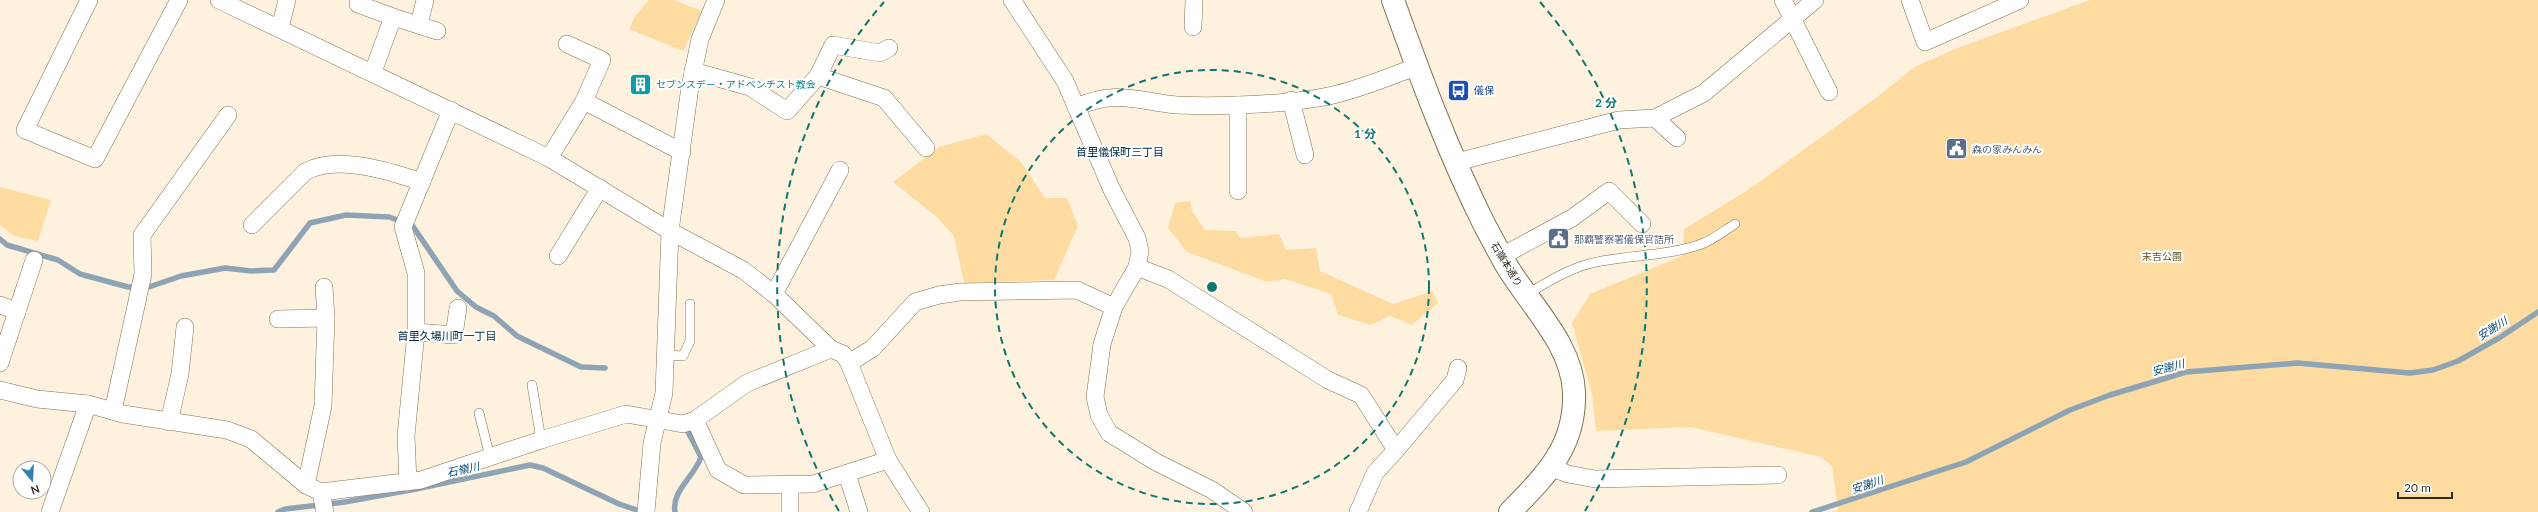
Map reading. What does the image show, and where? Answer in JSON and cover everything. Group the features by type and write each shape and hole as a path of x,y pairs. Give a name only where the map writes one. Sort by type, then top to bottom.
{"main road":[{"name":"石嶺本通り","path":"1396,3 1418,66 1470,193 1502,256 1563,350 1572,378 1574,403 1570,428 1552,468 1510,512"}],"street":[{"path":"89,0 24,130 95,159 179,0"},
{"path":"219,0 373,72 549,158 670,231 743,270 774,294 831,349 843,354 849,363 888,460 921,512"},
{"path":"280,28 286,0"},
{"path":"359,0 358,4 437,31"},
{"path":"419,25 425,0"},
{"path":"646,510 652,443 664,393 670,231 693,71 700,39 716,0"},
{"path":"1012,0 1065,81 1112,190 1137,238 1140,251 1137,267 1114,307 1102,344 1095,397 1099,415 1109,433 1156,462 1212,490 1244,512"},
{"path":"1193,27 1194,0"},
{"path":"1784,0 1829,92"},
{"path":"1457,162 1619,120 1654,118 1704,93 1815,0"},
{"path":"1910,0 1925,42 2020,0"},
{"path":"373,72 393,17"},
{"path":"549,158 584,101 602,60 568,44"},
{"path":"693,71 750,87 787,111 818,76 833,45 880,53 889,48"},
{"path":"1076,107 1089,101 1113,96 1142,98 1176,105 1238,105 1291,100 1337,94 1418,66"},
{"path":"818,76 884,98 926,148"},
{"path":"1291,100 1305,155"},
{"path":"584,101 682,152"},
{"path":"1238,105 1238,191"},
{"path":"408,482 406,436 416,332 416,273 406,222 451,110"},
{"path":"113,411 139,288 142,235 228,114"},
{"path":"1654,118 1677,138"},
{"path":"252,225 305,172 315,166 331,164 389,171 422,182"},
{"path":"774,294 840,170"},
{"path":"558,256 600,188"},
{"path":"1502,256 1572,218 1609,191 1642,224"},
{"path":"0,364 34,260"},
{"path":"1137,267 1168,279 1328,380 1361,394 1396,450"},
{"path":"319,496 326,318 324,287"},
{"path":"849,363 873,348 915,302 939,295 960,292 1077,290 1114,307"},
{"path":"0,305 17,311"},
{"path":"416,332 454,335 458,308"},
{"path":"278,319 326,318"},
{"path":"169,422 180,374 185,326"},
{"path":"0,390 44,401 88,404 113,411 169,422 227,430 251,439 319,496 422,480 541,440 626,414 683,424 695,420 747,383 831,349"},
{"path":"1358,512 1375,473 1455,380 1458,368"},
{"path":"50,512 88,404"},
{"path":"695,420 718,470 744,485 813,484 888,460"},
{"path":"1552,468 1568,474 1596,479 1778,475"},
{"path":"847,474 859,512"},
{"path":"790,484 790,512"}],"lane":[{"path":"1526,295 1558,276 1579,267 1610,260 1691,248 1705,243 1735,224"},
{"path":"666,356 683,356 688,346 690,341 690,304"},
{"path":"532,385 541,440"},
{"path":"479,413 490,457"}],"green space":[{"path":"649,0 674,0 702,11 683,51 629,29 635,16"},
{"name":"末吉公園","path":"2090,0 2538,0 2538,512 1830,512 1838,510 1832,466 1821,457 1690,427 1596,431 1592,394 1572,323 1590,294 1682,256 1684,229 1745,192 1881,94 1914,67 1960,47"},
{"path":"986,134 1021,162 1045,198 1067,198 1078,226 1054,280 964,283 954,236 937,217 893,182 939,147"},
{"path":"0,187 51,200 38,241 14,236 0,225"},
{"path":"1190,201 1192,211 1205,230 1236,231 1240,238 1279,234 1286,250 1316,248 1320,271 1393,304 1433,291 1438,303 1412,325 1390,316 1371,325 1338,315 1331,294 1285,279 1267,282 1187,252 1168,228 1175,203"}],"waterway":[{"path":"0,239 7,245 58,260 80,274 128,287 149,287 181,276 225,268 251,271 274,270 310,223 346,215 389,217 412,225 457,291 476,307 494,316 517,336 581,367 605,368"},
{"name":"安謝川","path":"1812,512 1966,462 2070,410 2110,395 2186,372 2297,363 2410,373 2433,370 2458,361 2499,338 2538,312"},
{"path":"675,512 675,504 680,490 694,471 701,457 687,430"},
{"name":"石嶺川","path":"278,512 285,509 345,502 416,489 530,465 543,468 619,504 643,512"}],"place":[{"name":"セブンスデー・アドベンチスト教会","path":"640,84"},
{"name":"儀保","path":"1459,90"},
{"name":"森の家みんみん","path":"1956,149"},
{"name":"那覇警察署儀保官詰所","path":"1558,239"}],"district":[{"name":"首里儀保町三丁目","path":"1120,151"},
{"name":"首里久場川町一丁目","path":"447,335"}]}
